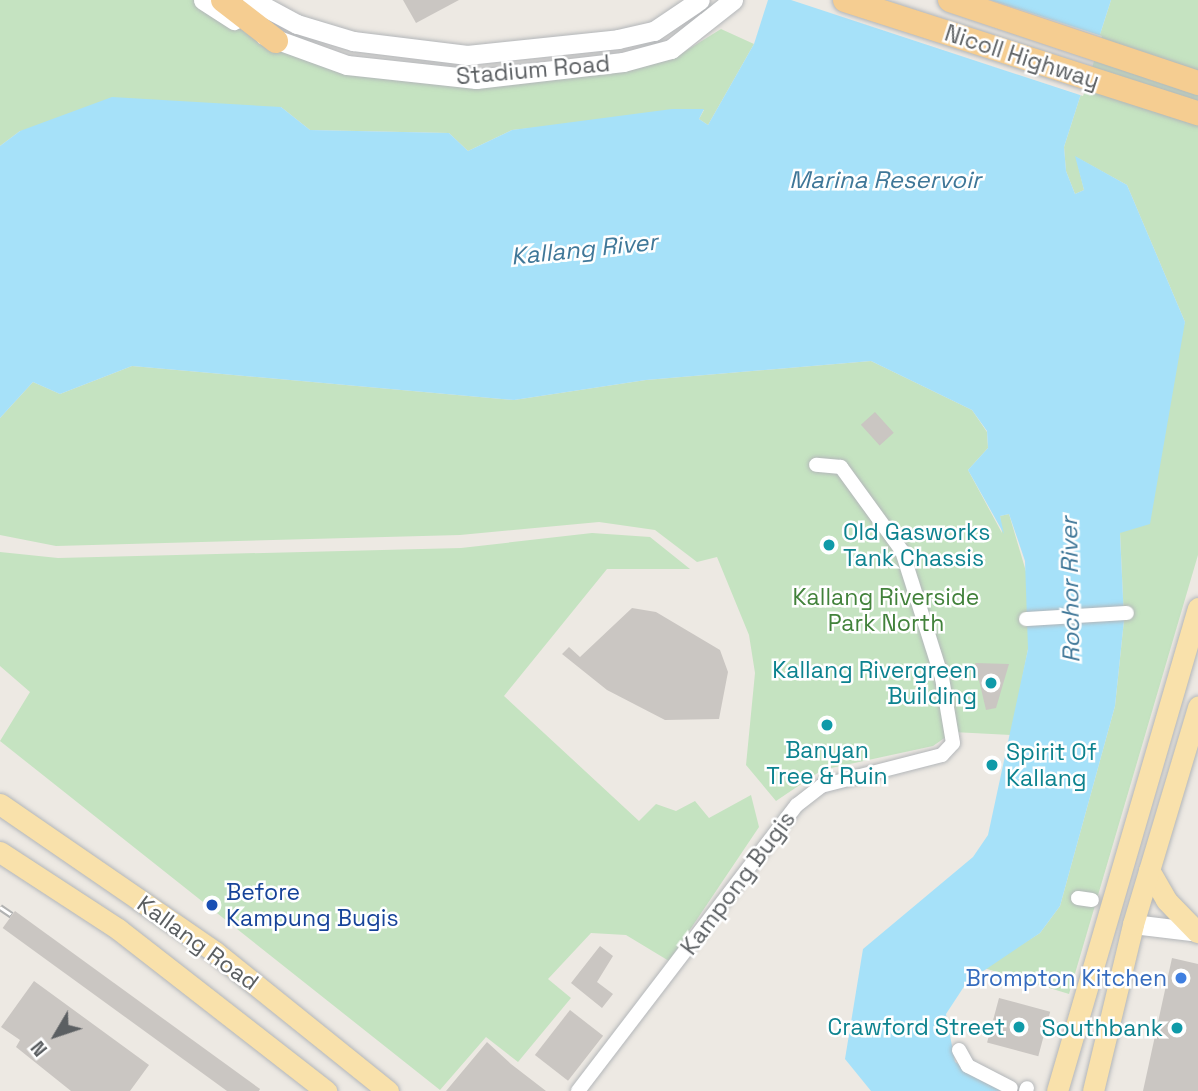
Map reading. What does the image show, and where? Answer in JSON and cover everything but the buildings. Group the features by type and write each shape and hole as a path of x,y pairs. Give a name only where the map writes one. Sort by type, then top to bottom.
{"highway":[{"path":"223,0 276,41"},
{"name":"Nicoll Highway","path":"845,0 1198,114"},
{"name":"Nicoll Highway","path":"950,0 1198,83"}],"main road":[{"path":"1058,1090 1198,608"},
{"path":"1093,1091 1133,923 1198,707"},
{"name":"Kallang Road","path":"4,812 215,952 388,1091"},
{"path":"0,840 5,856"},
{"name":"Kallang Road","path":"5,856 118,929 326,1091"},
{"path":"1149,870 1166,900 1197,932"},
{"path":"1058,1090 1081,1042 1114,929 1133,923"}],"street":[{"name":"Stadium Road","path":"203,0 276,41 316,57 416,76 539,74 671,49 733,0"},
{"name":"Stadium Road","path":"252,0 297,24 353,41 467,55 630,36 654,30 700,0"},
{"name":"Kampong Bugis","path":"579,1091 797,805 821,786 942,755 953,743 942,678 902,551 841,467 816,465"},
{"path":"1026,618 1127,613"},
{"path":"1133,923 1197,932"},
{"path":"959,1050 968,1066 1022,1089"}],"green space":[{"path":"0,0 203,0 240,24 416,76 671,60 721,29 754,44 708,125 699,119 704,110 512,130 468,151 449,133 310,130 281,107 20,131 0,146"},
{"path":"1111,0 1198,0 1198,555 1069,994 984,968 1040,933 1060,906 1115,706 1124,620 1120,532 1185,322 1127,185 1076,157 1084,190 1075,194 1066,171 1064,147"},
{"name":"Kallang Riverside Park North","path":"871,361 972,410 987,432 988,448 968,470 1002,533 1000,516 1009,514 1030,585 1028,649 1011,735 953,732 933,746 822,770 776,801 746,765 755,673 749,635 717,557 697,562 655,530 599,522 460,535 56,546 0,535 0,418 33,382 60,394 132,366 514,400 646,380"},
{"path":"592,533 650,537 690,569 607,569 504,696 639,821 656,804 676,811 695,801 709,818 751,795 759,827 669,961 626,935 591,933 548,979 571,998 518,1062 486,1037 440,1090 0,741 30,692 0,666 0,552 58,558 461,548"}],"water":[{"name":"Marina Reservoir","path":"768,0 1111,0 1064,147 1066,171 1075,194 1084,190 1075,156 1127,185 1185,322 1150,524 1120,533 1124,620 1115,706 1060,906 1040,933 967,982 946,1014 955,1062 1001,1091 871,1091 845,1059 863,949 973,857 988,835 1028,649 1025,561 1009,514 1000,516 1004,534 968,470 988,448 987,431 972,410 871,361 646,380 514,400 132,366 60,394 33,382 0,418 0,146 20,131 112,97 281,107 310,130 449,133 468,151 512,130 672,109 704,109 699,119 708,125 754,44"}],"pier":[{"path":"791,0 991,0 1102,36 1083,96"}],"railway":[{"path":"0,907 12,915"}],"place":[{"name":"Old Gasworks Tank Chassis","path":"829,545"},
{"name":"Kallang Rivergreen Building","path":"991,683"},
{"name":"Banyan Tree & Ruin","path":"827,725"},
{"name":"Spirit Of Kallang","path":"992,765"},
{"name":"Before Kampung Bugis","path":"212,905"},
{"name":"Brompton Kitchen","path":"1181,978"},
{"name":"Crawford Street","path":"1019,1027"},
{"name":"Southbank","path":"1177,1028"}],"water label":[{"name":"Kallang River","path":"584,249"},
{"name":"Rochor River","path":"1070,590"}]}
